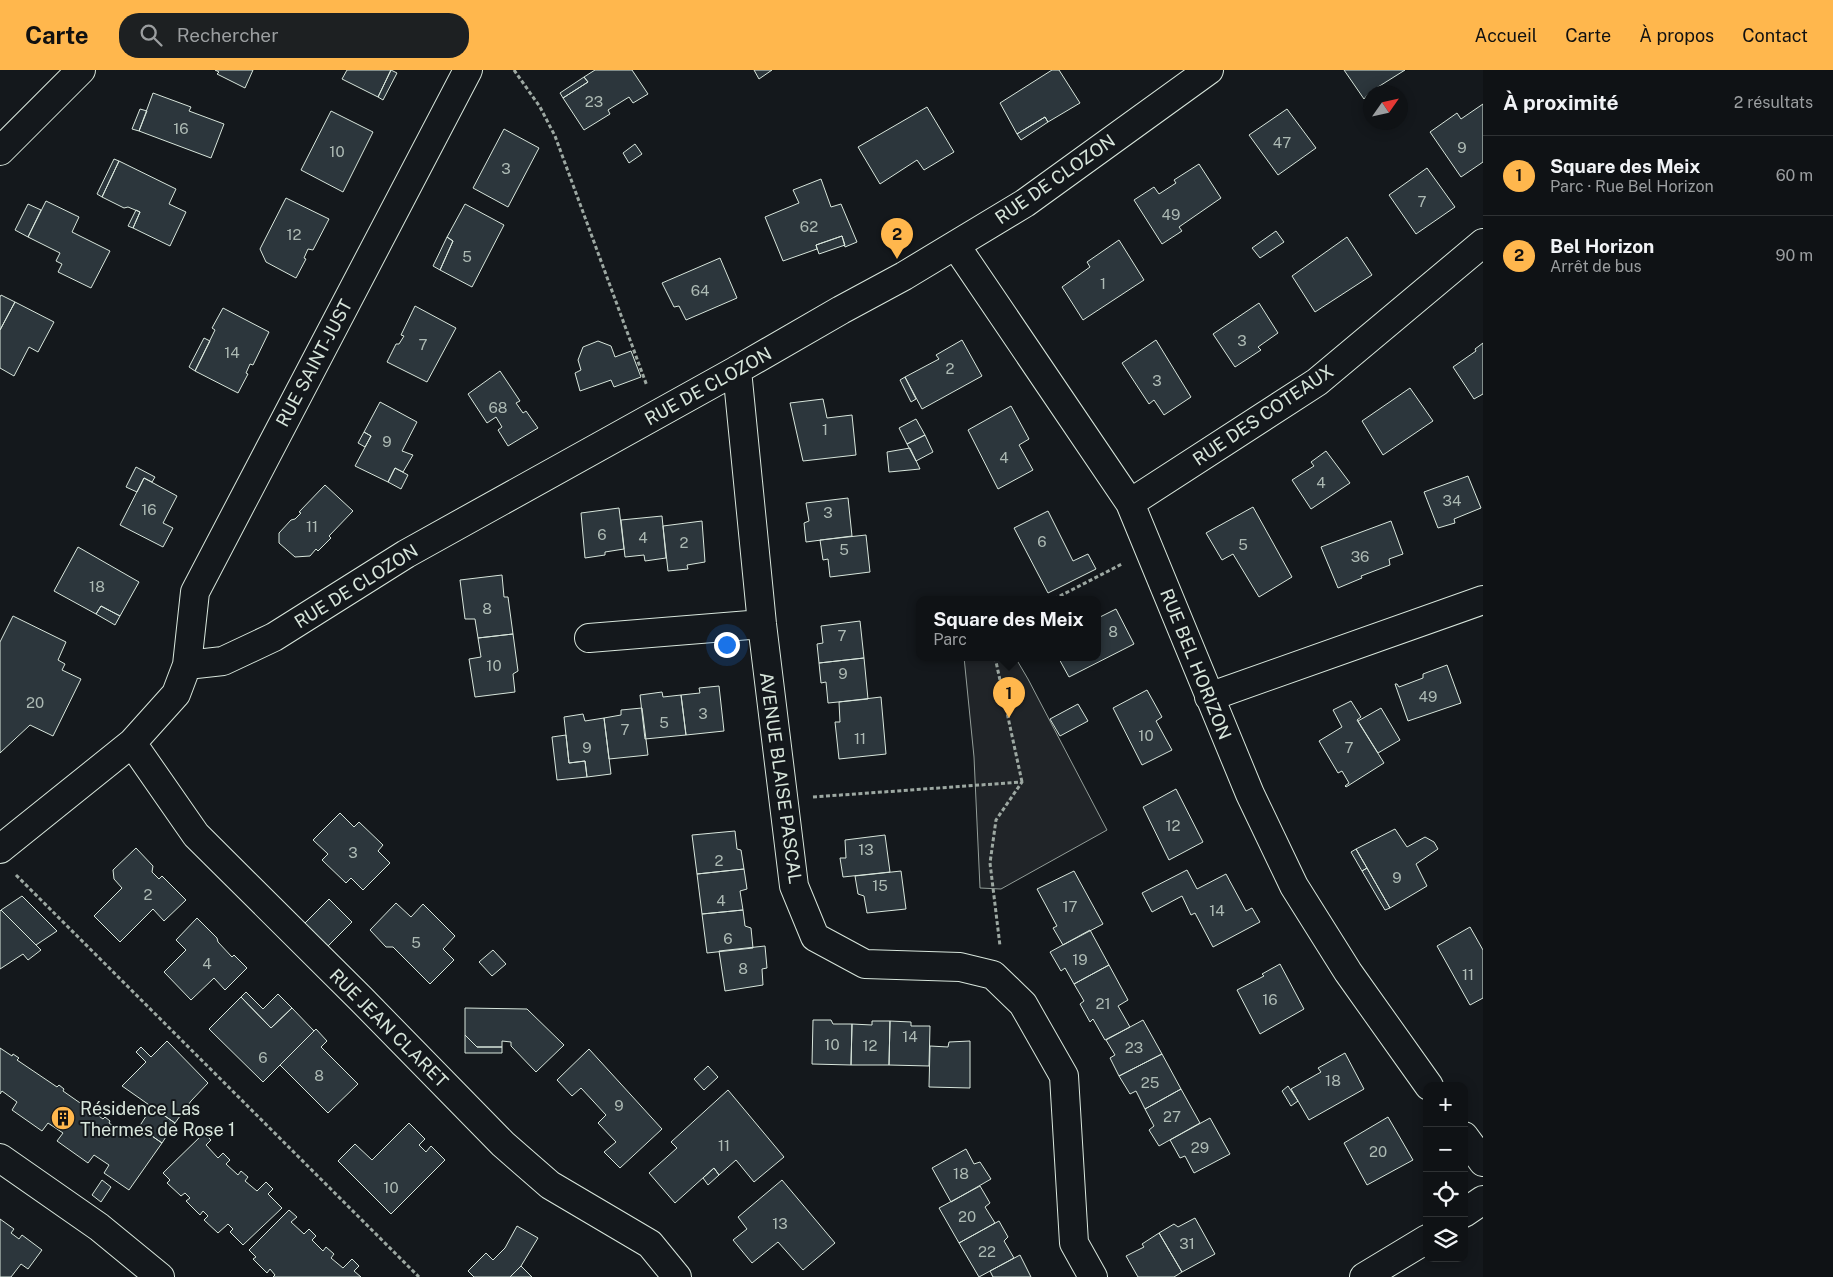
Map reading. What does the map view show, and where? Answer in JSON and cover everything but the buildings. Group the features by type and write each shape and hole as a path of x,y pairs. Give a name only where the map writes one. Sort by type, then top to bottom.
{"street":[{"path":"0,151 81,70"},
{"name":"RUE SAINT-JUST","path":"0,849 132,743 176,694 187,665 195,592 468,70"},
{"name":"RUE DE CLOZON","path":"187,665 223,661 274,637 406,554 956,246 1025,203 1209,70"},
{"name":"RUE DES COTEAUX","path":"1130,503 1317,382 1483,243"},
{"name":"RUE BEL HORIZON","path":"956,246 1130,503 1250,794 1294,886 1348,972 1425,1082"},
{"name":"AVENUE BLAISE PASCAL","path":"737,370 762,624 794,886 815,937 865,964 960,967 993,976 1023,1004 1064,1076 1074,1243 1093,1277"},
{"path":"1209,697 1483,600"},
{"path":"589,638 762,624"},
{"name":"RUE JEAN CLARET","path":"132,743 196,835 504,1144 550,1185 650,1244 677,1277"},
{"path":"1468,1141 1483,1162"},
{"path":"0,1158 99,1227 160,1277"},
{"path":"1468,1210 1483,1200"},
{"path":"1364,1277 1423,1241"}],"path":[{"path":"514,70 540,107 555,136 658,414"},
{"path":"1060,596 1133,558 1148,546"},
{"path":"996,661 1022,782 996,820 990,863 1005,986"},
{"path":"783,799 1022,782"},
{"path":"14,872 419,1277"}],"shaded area":[{"path":"964,661 1017,661 1107,830 1001,889 980,888 974,757"}],"place":[{"name":"Bel Horizon","path":"897,259"},
{"name":"Square des Meix","path":"1009,718"},
{"name":"Résidence Las Thermes de Rose 1","path":"63,1118"}]}
